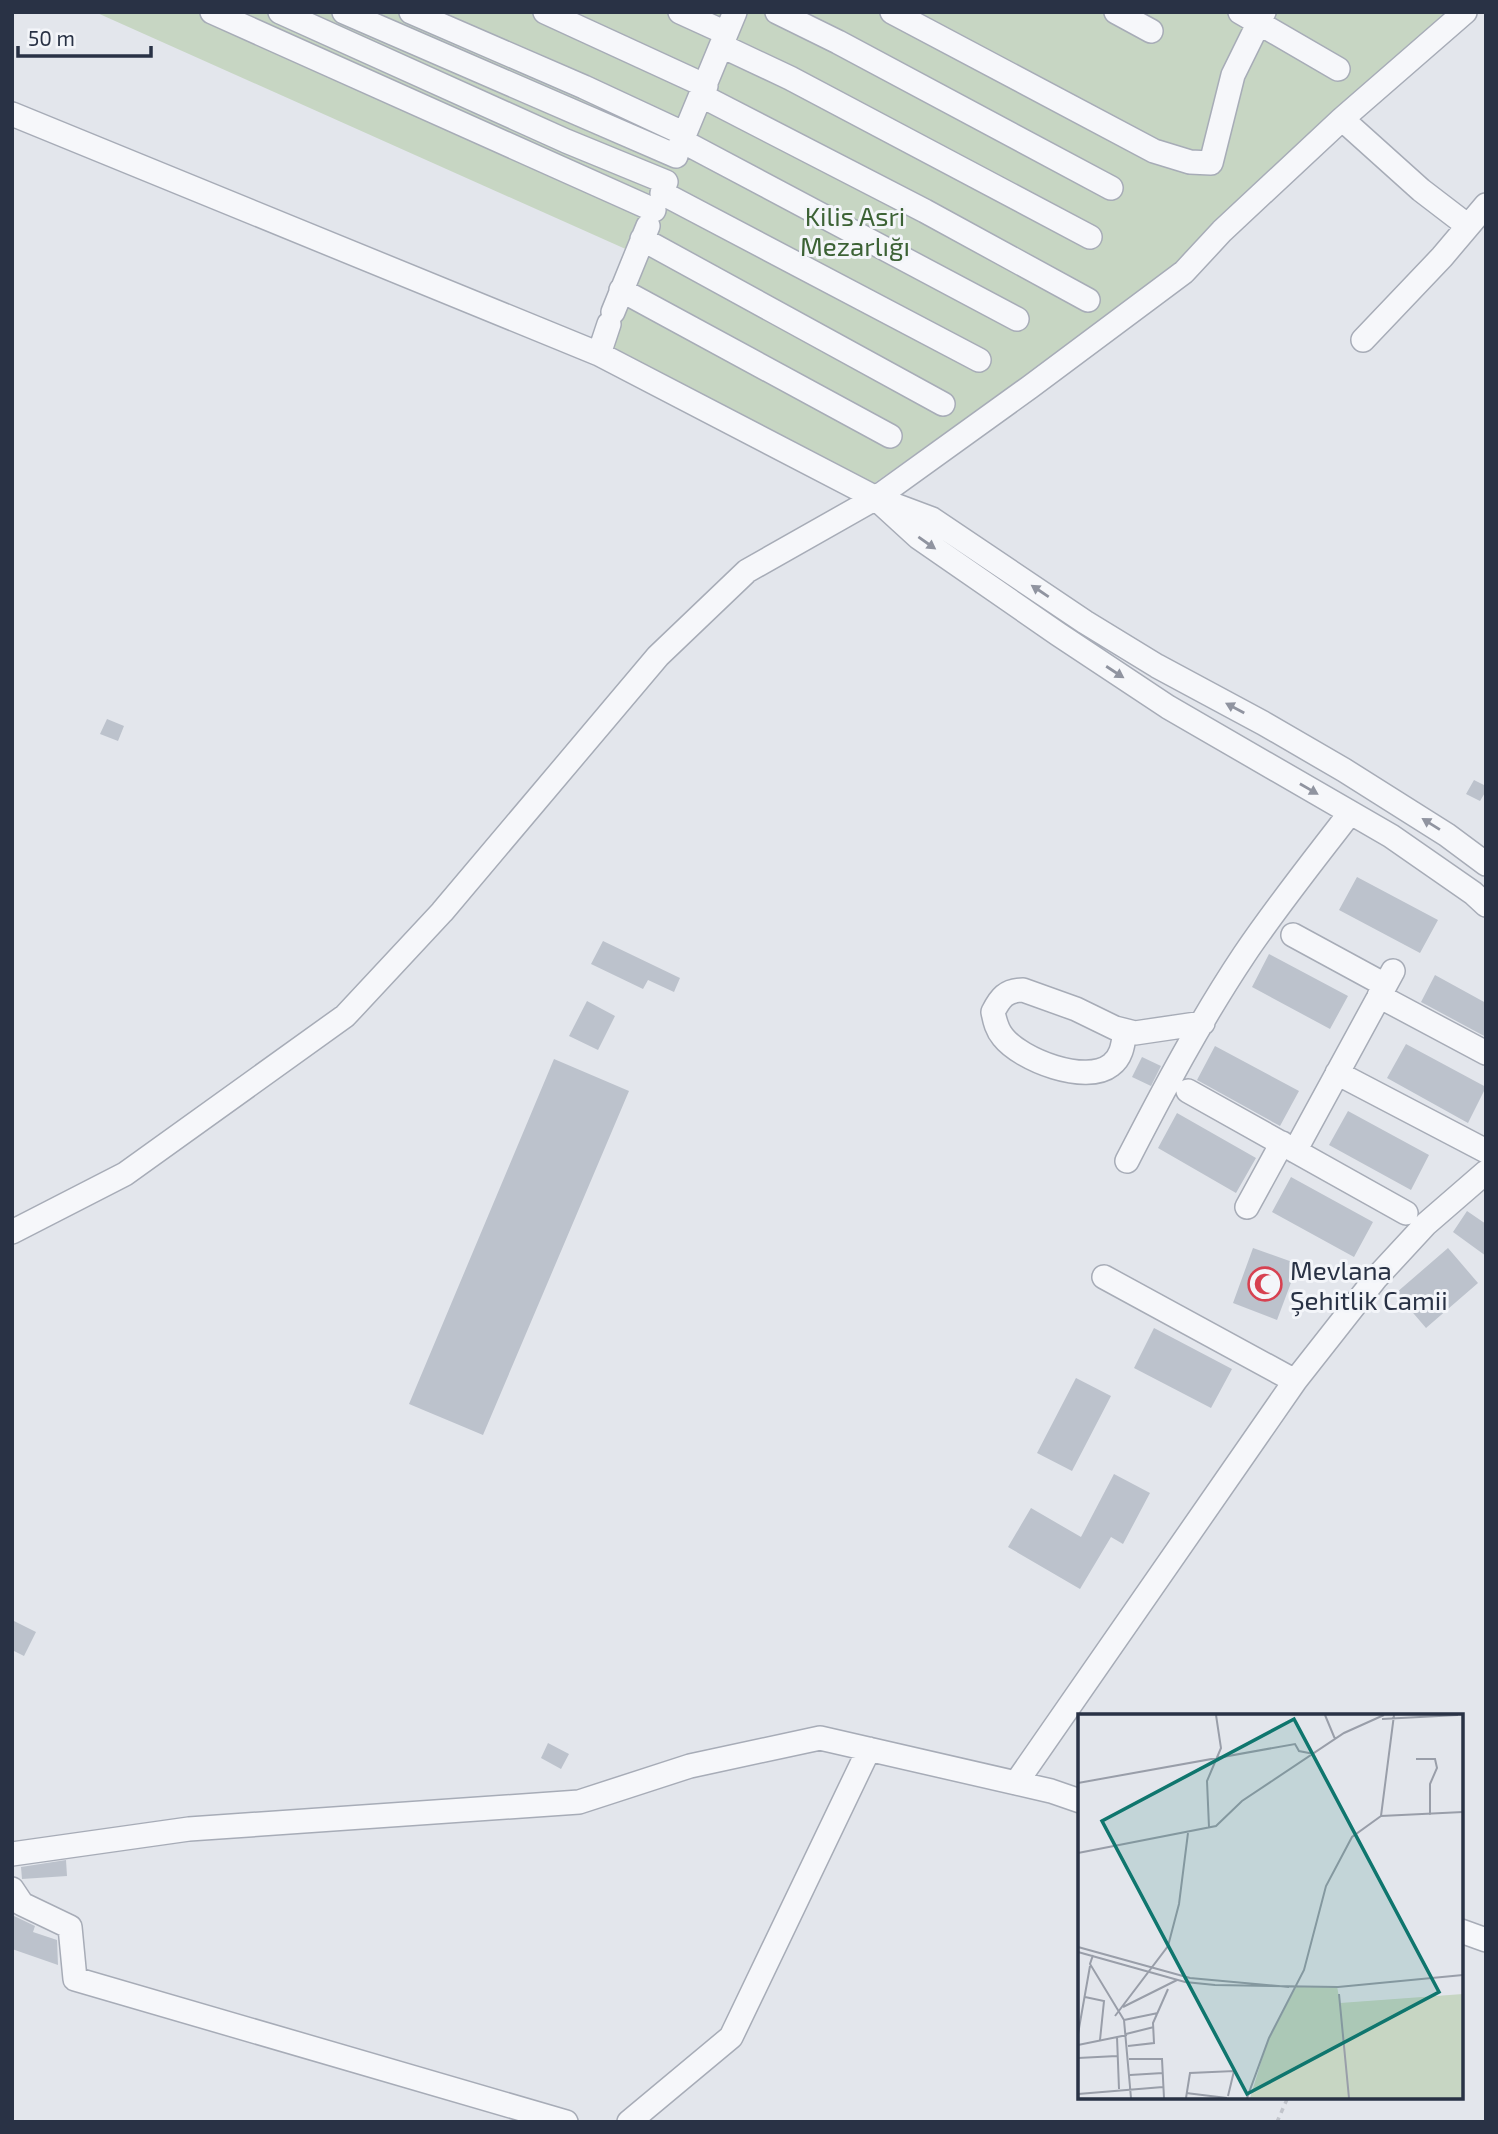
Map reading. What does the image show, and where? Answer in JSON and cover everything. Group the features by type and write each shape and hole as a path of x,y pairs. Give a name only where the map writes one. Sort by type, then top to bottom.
{"street":[{"path":"212,12 661,195"},
{"path":"280,12 529,125 979,360"},
{"path":"344,12 681,144"},
{"path":"411,12 584,87 681,144 1017,319"},
{"path":"545,12 704,91 1088,300"},
{"path":"680,12 728,30 790,78 1090,237"},
{"path":"777,12 1111,188"},
{"path":"892,12 1154,151 1189,162 1211,163 1233,75 1254,15 1338,69"},
{"path":"1116,12 1151,31"},
{"path":"12,1232 125,1174 345,1016 442,912 658,656 747,571 876,498 1184,272 1222,231 1342,119 1465,12"},
{"path":"599,354 621,290 728,30"},
{"path":"12,114 599,354 876,498 932,519 1106,635 1344,771 1447,835 1486,864"},
{"path":"1342,119 1421,190 1468,226"},
{"path":"1363,340 1404,299 1486,205"},
{"path":"642,239 943,404"},
{"path":"621,290 890,436"},
{"path":"876,498 918,537 1058,635 1168,707 1391,836 1486,905"},
{"path":"1127,1161 1158,1100 1251,945 1350,813"},
{"path":"1293,935 1386,984 1486,1053"},
{"path":"1247,1207 1337,1073 1386,984"},
{"path":"1125,1031 1121,1052 1110,1066 1092,1072 1070,1072 1034,1058 1004,1040 998,1032 993,1013 1004,995 1023,990 1076,1009 1125,1031 1146,1033 1203,1023"},
{"path":"1337,1073 1486,1151"},
{"path":"1188,1091 1406,1213"},
{"path":"1016,1783 1296,1381 1376,1278 1426,1224 1486,1172"},
{"path":"1104,1277 1296,1381"},
{"path":"12,1854 189,1829 579,1802 690,1766 820,1738 1051,1791 1078,1800"},
{"path":"629,2122 731,2036 869,1749"},
{"path":"12,1889 22,1904 70,1927 75,1979 566,2122"},
{"path":"1463,1932 1486,1940"}],"path":[{"path":"1277,2122 1287,2099"}],"green space":[{"name":"Kilis Asri Mezarlığı","path":"95,12 1450,12 1172,273 856,496 603,363 639,255"}],"building":[{"path":"107,719 124,726 118,741 100,734"},
{"path":"1474,780 1486,786 1480,801 1466,794"},
{"path":"1357,877 1438,920 1420,953 1339,910"},
{"path":"603,941 680,978 674,992 648,980 643,989 591,964"},
{"path":"1269,954 1348,996 1330,1029 1252,987"},
{"path":"1435,975 1486,1003 1486,1037 1421,1002"},
{"path":"587,1001 615,1016 598,1050 569,1036"},
{"path":"1406,1044 1486,1087 1468,1123 1387,1078"},
{"path":"1215,1046 1299,1091 1280,1126 1197,1080"},
{"path":"1142,1057 1161,1066 1151,1086 1132,1077"},
{"path":"554,1059 629,1091 483,1435 409,1404"},
{"path":"1348,1111 1429,1155 1411,1190 1329,1145"},
{"path":"1177,1113 1256,1158 1236,1193 1158,1148"},
{"path":"1291,1177 1373,1222 1354,1257 1272,1212"},
{"path":"1467,1211 1486,1224 1486,1256 1453,1232"},
{"name":"Mevlana Şehitlik Camii","path":"1253,1248 1298,1264 1277,1320 1233,1303"},
{"path":"1448,1248 1478,1283 1426,1328 1396,1293"},
{"path":"1154,1328 1232,1369 1211,1408 1134,1368"},
{"path":"1076,1378 1111,1396 1072,1471 1037,1453"},
{"path":"1114,1474 1150,1493 1123,1544 1111,1537 1080,1589 1008,1547 1031,1508 1081,1537"},
{"path":"12,1620 36,1632 24,1656 12,1650"},
{"path":"548,1743 569,1754 561,1769 541,1758"},
{"path":"66,1860 67,1876 22,1879 21,1867"},
{"path":"12,1915 35,1926 33,1932 57,1940 58,1965 12,1949"}],"place":[{"name":"Mevlana Şehitlik Camii","path":"1265,1284"}]}
